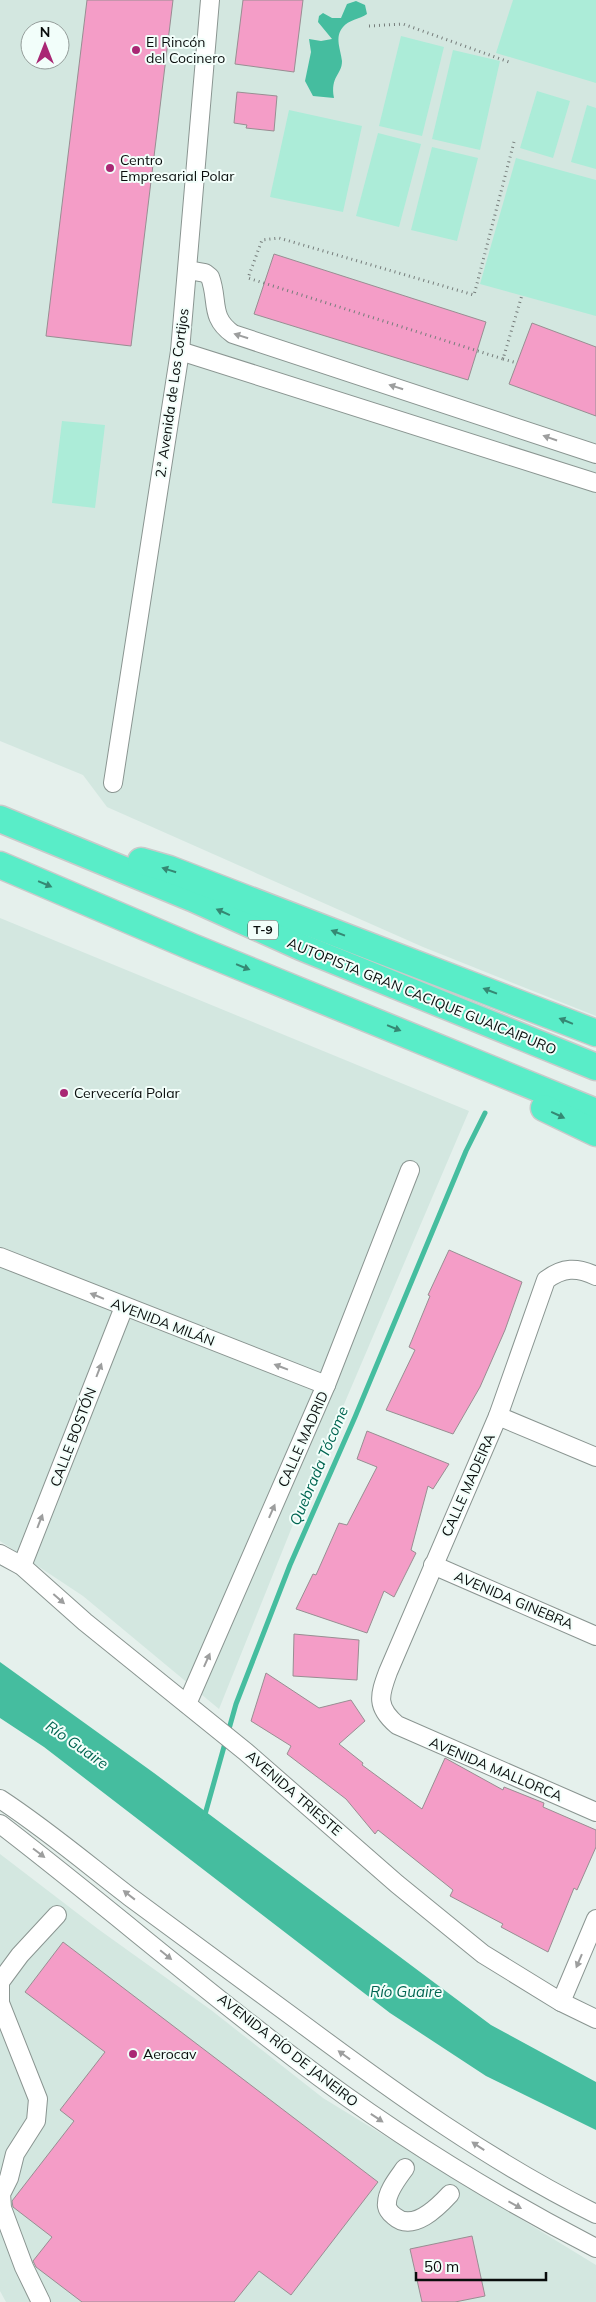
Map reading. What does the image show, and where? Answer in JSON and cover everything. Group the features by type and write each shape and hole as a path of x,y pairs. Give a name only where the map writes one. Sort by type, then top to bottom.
{"highway":[{"name":"AUTOPISTA GRAN CACIQUE GUAICAIPURO","path":"0,818 192,898 302,947 596,1067"},
{"path":"25,830 168,869 596,1033"},
{"path":"0,865 192,947 491,1067 596,1112"},
{"path":"491,1067 521,1097 596,1133"}],"street":[{"name":"2.ª Avenida de Los Cortijos","path":"113,783 180,351 210,0"},
{"path":"188,270 205,273 210,277 216,314 222,326 233,334 596,454"},
{"path":"180,351 596,483"},
{"name":"CALLE MADRID","path":"187,1704 326,1385 410,1170"},
{"name":"AVENIDA MILÁN","path":"0,1257 326,1385"},
{"name":"CALLE MADEIRA","path":"397,1726 387,1717 383,1709 380,1700 381,1690 498,1416 546,1280 558,1271 572,1269 592,1274"},
{"name":"CALLE BOSTÓN","path":"22,1566 124,1307"},
{"path":"498,1416 596,1457"},
{"name":"AVENIDA TRIESTE","path":"0,1554 22,1566 85,1622 246,1752 397,1884 483,1954 560,2002 596,2019"},
{"name":"AVENIDA GINEBRA","path":"433,1565 596,1636"},
{"name":"AVENIDA MALLORCA","path":"397,1726 596,1812"},
{"name":"AVENIDA RÍO DE JANEIRO","path":"0,1799 62,1842 128,1895 382,2082 481,2149 549,2191 596,2214"},
{"name":"AVENIDA RÍO DE JANEIRO","path":"0,1824 292,2057 372,2115 481,2186 596,2248"},
{"path":"41,2302 24,2267 2,2208 2,2194 9,2178 14,2154 36,2121 38,2099 0,2003 0,1982 20,1955 57,1915"},
{"path":"560,2002 596,1919"},
{"path":"405,2168 387,2203 388,2210 396,2218 411,2221 424,2217 436,2209 450,2194"}],"path":[{"path":"369,26 403,24 509,62"},
{"path":"514,142 474,295 279,238 262,240 248,278 516,363"},
{"path":"504,359 522,295"}],"shaded area":[{"path":"0,0 596,0 596,1016 423,947 107,807 83,775 0,741"},
{"path":"513,0 596,0 596,83 496,53"},
{"path":"401,36 444,47 422,136 379,126"},
{"path":"453,50 500,61 480,150 432,139"},
{"path":"537,91 570,101 553,158 520,148"},
{"path":"587,105 596,108 596,169 571,162"},
{"path":"289,110 362,126 343,212 270,197"},
{"path":"378,133 421,144 399,227 356,216"},
{"path":"432,147 478,158 457,241 411,230"},
{"path":"516,158 596,180 596,316 480,284"},
{"path":"62,421 105,425 95,508 52,503"},
{"path":"0,918 469,1111 296,1517 219,1709 83,1596 0,1541"},
{"name":"Aerocav","path":"0,1854 98,1929 211,2010 323,2098 596,2265 596,2302 6,2302 0,2291"}],"water":[{"path":"356,1 365,5 367,14 348,23 340,31 338,39 342,61 335,80 334,98 313,96 305,81 311,52 309,39 321,41 332,39 318,22 319,16 323,13 332,18 341,18 347,4"},
{"name":"Río Guaire","path":"0,1662 154,1773 491,2025 596,2082 596,2130 486,2076 390,2013 44,1747 0,1718"}],"building":[{"name":"Centro Empresarial Polar","path":"87,0 173,0 131,346 46,336"},
{"path":"243,0 303,0 294,72 235,64"},
{"path":"237,92 277,96 274,131 246,128 247,125 234,123"},
{"path":"274,254 486,322 468,380 254,314"},
{"path":"532,323 596,347 596,416 509,384"},
{"path":"449,1250 522,1282 505,1330 480,1387 453,1434 386,1410 415,1350 409,1347 430,1296 428,1295"},
{"path":"367,1431 449,1464 433,1489 428,1486 411,1550 416,1553 394,1597 384,1591 367,1633 296,1609 313,1574 316,1575 339,1523 347,1525 377,1467 357,1459"},
{"path":"294,1634 359,1640 357,1680 293,1676"},
{"path":"266,1673 319,1708 351,1700 365,1721 339,1744 363,1763 362,1765 422,1809 445,1758 503,1790 504,1787 544,1803 543,1807 596,1830 596,1847 577,1890 574,1888 548,1952 501,1927 503,1924 450,1896 453,1890 378,1830 375,1834 346,1799 287,1754 291,1746 251,1721"},
{"path":"63,1942 378,2182 291,2295 259,2271 234,2302 82,2302 36,2267 33,2261 52,2237 13,2207 12,2201 74,2121 60,2110 105,2052 25,1992"},
{"path":"472,2236 485,2296 455,2302 422,2302 410,2249"}],"waterway":[{"name":"Quebrada Tócome","path":"204,1818 236,1704 290,1565 355,1417 466,1151 485,1113"}],"place":[{"name":"El Rincón del Cocinero","path":"136,50"},
{"name":"Centro Empresarial Polar","path":"110,168"},
{"name":"Cervecería Polar","path":"64,1093"},
{"name":"Aerocav","path":"133,2054"}]}
